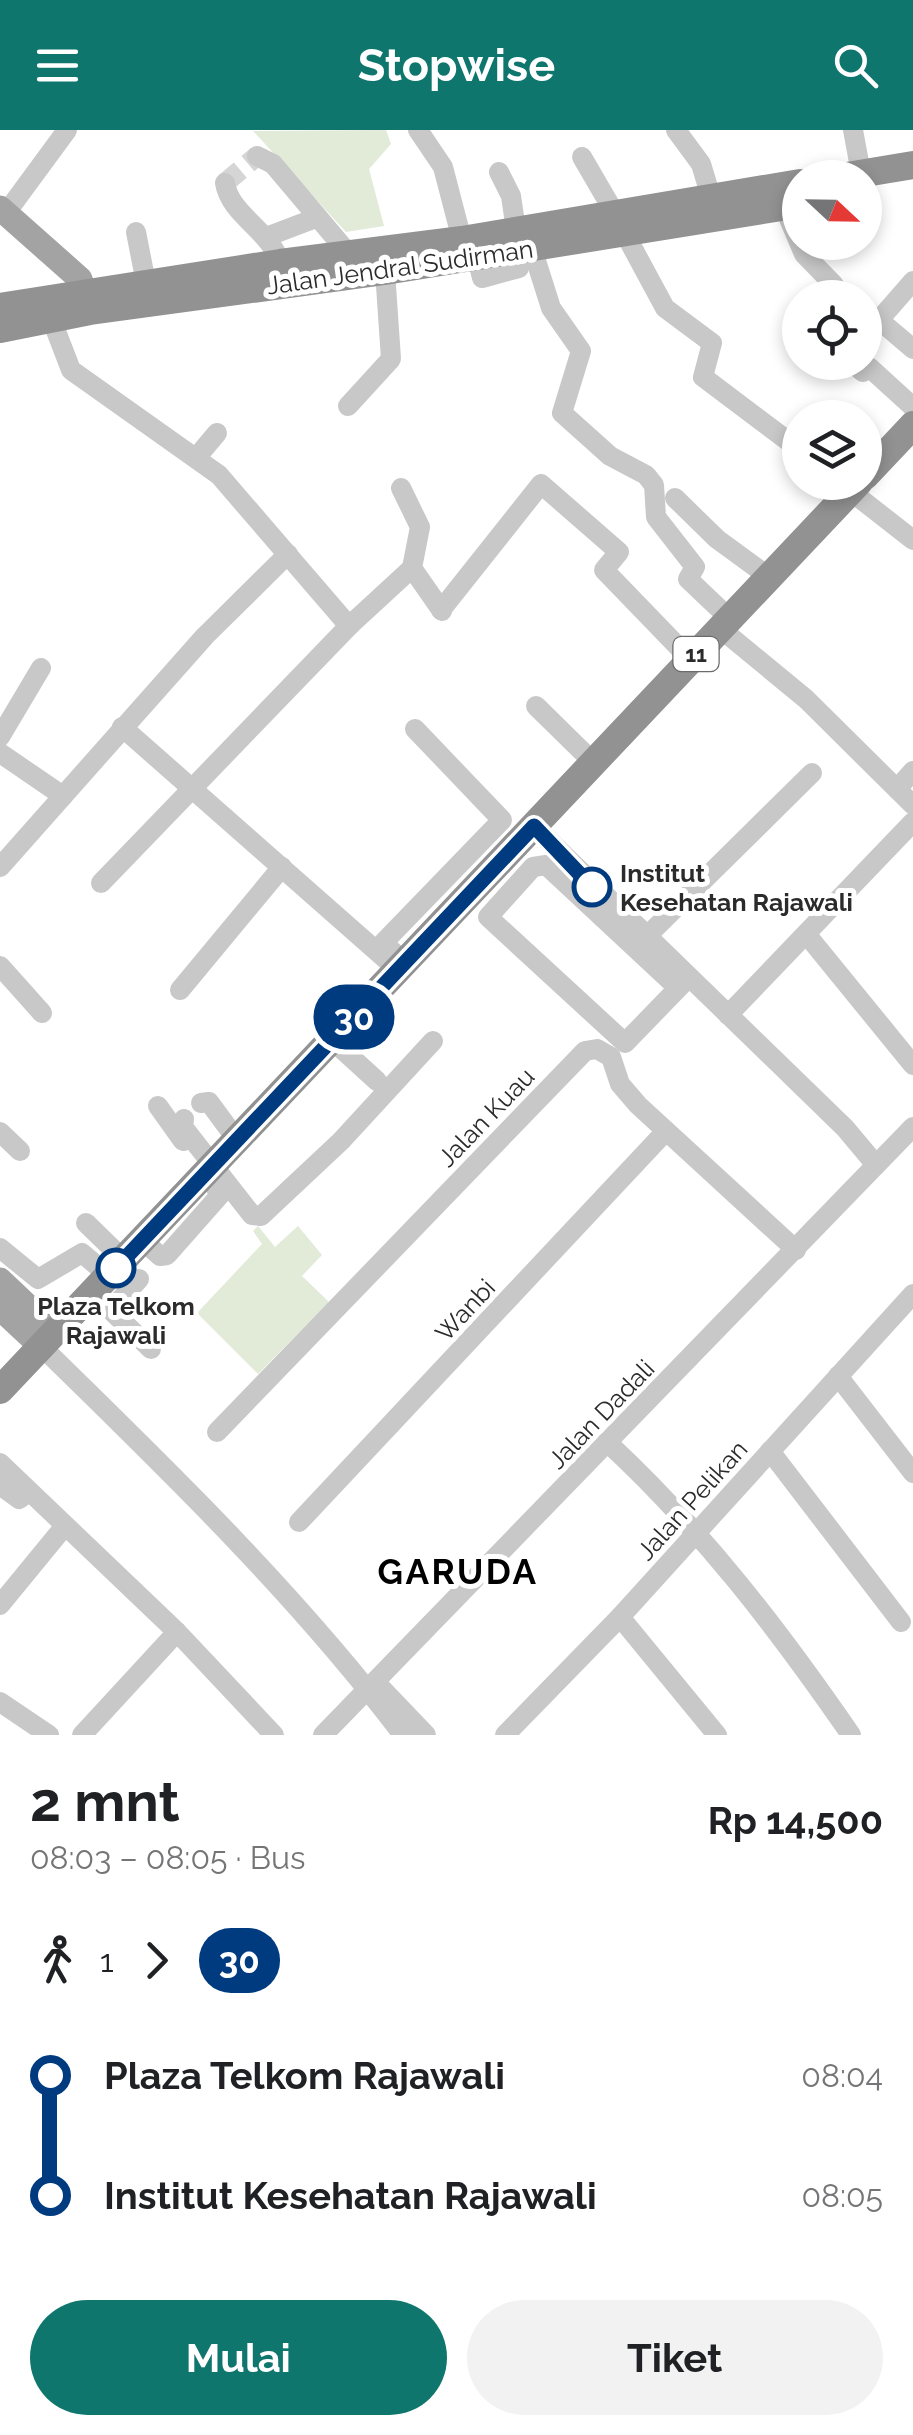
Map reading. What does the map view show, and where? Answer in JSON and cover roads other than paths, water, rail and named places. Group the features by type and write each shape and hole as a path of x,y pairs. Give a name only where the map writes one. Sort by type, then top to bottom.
{"highway":[{"path":"882,173 913,165"},
{"path":"882,181 913,183"},
{"name":"Jalan Jendral Sudirman","path":"0,307 88,302 469,248 522,249 711,197 782,198"},
{"name":"Jalan Jendral Sudirman","path":"619,222 782,200"},
{"name":"Jalan Jendral Sudirman","path":"0,329 51,318 146,283 282,273 348,253 382,261"},
{"name":"11","path":"882,455 913,425"},
{"name":"11","path":"49,1340 120,1276 210,1169 466,898 518,830 594,763 838,500"},
{"path":"0,1390 49,1340"}],"main road":[{"path":"3,210 70,269 88,302"},
{"path":"0,1280 49,1340"},
{"path":"0,1308 49,1340"}],"street":[{"path":"3,210 67,130"},
{"path":"418,130 443,166 482,278 522,249"},
{"path":"676,130 700,164 711,197"},
{"path":"856,130 857,160"},
{"path":"257,156 273,164 348,253"},
{"path":"582,157 665,308 712,343 702,374 782,436"},
{"path":"499,172 511,196 522,249 552,308 581,351 562,413 610,456 646,475 654,485 656,517 695,567 688,579 725,624 913,805"},
{"path":"225,183 231,200 266,237 282,273"},
{"path":"266,237 316,218"},
{"path":"136,232 146,283"},
{"path":"810,260 829,280"},
{"path":"348,406 391,359 382,261"},
{"path":"882,317 913,281"},
{"path":"51,318 70,370 219,475 349,626"},
{"path":"882,333 913,349"},
{"path":"882,380 913,408"},
{"path":"196,458 218,433"},
{"path":"412,568 442,610 541,484 618,552 604,570 691,660"},
{"path":"101,884 349,626 412,568 420,527 401,488"},
{"path":"675,498 716,538 769,577"},
{"path":"871,500 913,540"},
{"path":"0,866 122,727 288,554"},
{"path":"0,737 41,668"},
{"path":"536,706 594,763"},
{"path":"122,727 401,967"},
{"path":"415,729 518,830 646,938 683,982"},
{"path":"0,753 63,796"},
{"path":"897,789 913,771"},
{"path":"646,938 812,773"},
{"path":"728,1015 913,822"},
{"path":"518,830 542,864 728,1015 845,1128 857,1131 880,1161"},
{"path":"401,967 383,943 410,915 518,830"},
{"path":"488,917 533,867 542,864"},
{"path":"180,990 282,867"},
{"path":"466,898 625,1043 683,982"},
{"path":"410,915 432,934"},
{"path":"807,934 913,1064"},
{"path":"0,966 42,1013"},
{"path":"332,1040 377,1081"},
{"path":"158,1106 252,1215 261,1216 341,1141 433,1041"},
{"name":"Jalan Kuau","path":"216,1432 585,1051 597,1049 611,1057 620,1084 796,1250"},
{"path":"202,1103 210,1102 237,1140"},
{"path":"184,1118 183,1127 210,1169"},
{"name":"Jalan Dadali","path":"323,1735 374,1691 913,1126"},
{"name":"Wanbi","path":"299,1522 666,1130"},
{"path":"0,1132 20,1151"},
{"path":"86,1223 120,1276 151,1349"},
{"path":"0,1248 38,1278 82,1252 120,1276"},
{"name":"Jalan Pelikan","path":"505,1735 620,1617 838,1376 909,1306"},
{"path":"49,1340 374,1691 426,1735"},
{"path":"838,1376 913,1473"},
{"path":"608,1442 698,1530 787,1641 851,1735"},
{"path":"770,1451 901,1622"},
{"path":"0,1463 177,1632 274,1735"},
{"path":"0,1485 19,1499 29,1492"},
{"path":"0,1605 64,1528"},
{"path":"620,1617 717,1735"},
{"path":"82,1735 177,1632"},
{"path":"374,1691 403,1735"},
{"path":"0,1702 48,1735"}],"tunnel":[{"path":"225,183 257,156"}],"place":[{"name":"Institut Kesehatan Rajawali","path":"592,887"},
{"name":"Plaza Telkom Rajawali","path":"116,1268"}],"district":[{"name":"GARUDA","path":"458,1572"}]}
